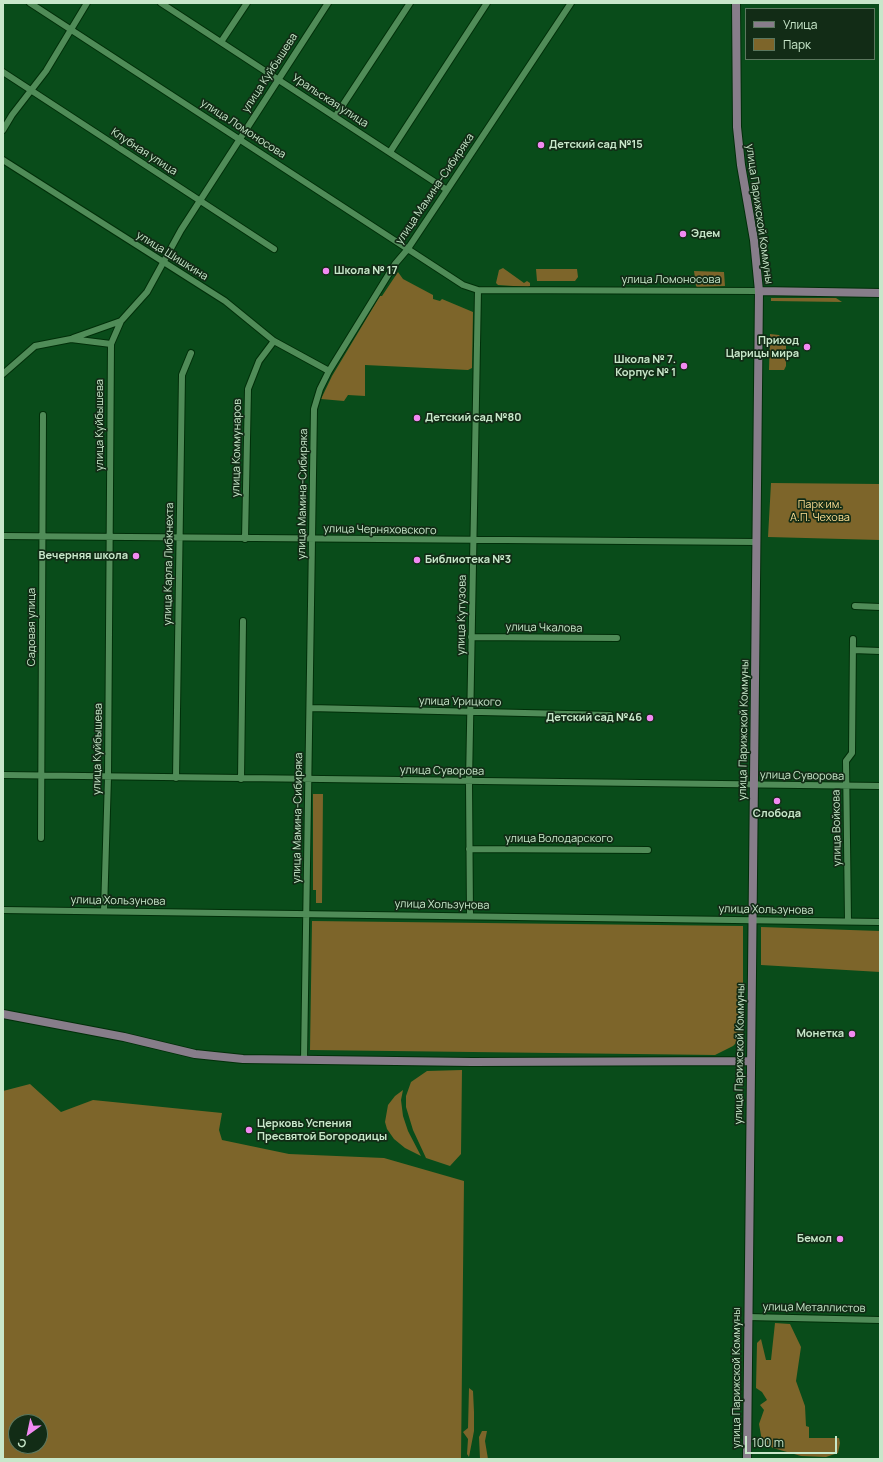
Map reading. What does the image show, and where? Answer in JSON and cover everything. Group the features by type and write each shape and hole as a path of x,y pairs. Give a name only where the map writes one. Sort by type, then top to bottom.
{"main road":[{"name":"улица Парижской Коммуны","path":"736,3 737,127 741,165 754,240 759,291 747,1459"},
{"name":"улица Ломоносова","path":"759,291 880,293"},
{"path":"3,1014 124,1037 195,1054 243,1059 472,1062 750,1061"}],"street":[{"name":"улица Ломоносова","path":"30,3 407,250 463,285 478,290 759,291"},
{"path":"3,130 12,114 32,91 46,71 87,3"},
{"name":"Уральская улица","path":"161,3 168,5 221,42 448,190"},
{"path":"221,42 247,3"},
{"name":"улица Куйбышева","path":"104,911 108,777 110,344 121,321 147,292 163,260 200,200 328,3"},
{"path":"335,117 410,3"},
{"path":"390,152 486,3"},
{"name":"улица Мамина-Сибиряка","path":"304,1060 314,409 320,389 329,371 395,264 407,250 448,190 571,3"},
{"name":"Клубная улица","path":"3,72 274,250"},
{"name":"улица Шишкина","path":"3,160 143,250 163,260 225,301 274,341 329,371"},
{"name":"улица Кутузова","path":"470,916 469,782 478,290"},
{"path":"3,374 35,346 71,339 121,321"},
{"path":"71,339 110,344"},
{"name":"улица Коммунаров","path":"245,539 248,389 259,361 274,341"},
{"name":"улица Карла Либкнехта","path":"176,778 182,375 191,353"},
{"name":"Садовая улица","path":"41,838 43,415"},
{"name":"улица Черняховского","path":"3,536 312,540 757,542"},
{"path":"855,606 880,607"},
{"path":"241,779 243,621"},
{"name":"улица Чкалова","path":"471,637 617,638"},
{"name":"улица Войкова","path":"848,922 846,761 852,753 853,639"},
{"path":"853,650 880,651"},
{"name":"улица Урицкого","path":"310,708 610,715"},
{"name":"улица Суворова","path":"3,775 880,786"},
{"name":"улица Володарского","path":"469,849 648,850"},
{"name":"улица Хользунова","path":"3,910 880,922"},
{"name":"улица Металлистов","path":"748,1317 880,1320"}],"green space":[{"path":"503,268 524,283 527,281 530,283 530,286 498,285 496,283 499,270"},
{"path":"536,269 577,269 578,277 575,281 537,281"},
{"path":"694,271 724,272 725,286 697,287"},
{"path":"398,272 403,279 433,295 433,299 440,301 442,299 473,312 472,368 468,370 365,365 365,396 348,395 344,401 321,399 332,376 380,296 382,296"},
{"path":"771,298 836,298 842,302 771,301"},
{"path":"770,334 779,335 786,344 786,366 784,370 769,370"},
{"name":"Парк им. А.П. Чехова","path":"771,483 880,484 880,540 768,537"},
{"path":"313,794 323,794 322,903 316,903 316,890 313,890"},
{"path":"312,921 743,926 743,1036 733,1046 715,1055 310,1050"},
{"path":"761,927 880,931 880,972 761,965"},
{"path":"462,1070 461,1154 450,1166 426,1158 413,1130 406,1107 406,1096 411,1082 427,1071"},
{"path":"30,1084 61,1112 93,1100 222,1113 219,1130 222,1140 289,1154 384,1158 464,1181 461,1459 3,1459 3,1091"},
{"path":"403,1090 401,1100 403,1116 408,1131 421,1156 405,1148 394,1139 387,1129 385,1122 388,1105 395,1096"},
{"path":"775,1323 790,1324 801,1347 796,1381 805,1406 806,1426 809,1427 809,1438 839,1438 840,1443 838,1453 826,1457 801,1456 773,1448 762,1441 759,1424 764,1410 760,1405 767,1400 762,1392 756,1388 757,1343 761,1339 766,1360 771,1360"},
{"path":"469,1388 473,1391 474,1431 469,1457 467,1454 468,1439 463,1432 468,1428"},
{"path":"482,1431 487,1431 485,1441 488,1459 480,1459 479,1437"}],"place":[{"name":"Детский сад №15","path":"541,145"},
{"name":"Эдем","path":"683,234"},
{"name":"Школа № 17","path":"326,271"},
{"name":"Приход Царицы мира","path":"807,347"},
{"name":"Школа № 7. Корпус № 1","path":"684,366"},
{"name":"Детский сад №80","path":"417,418"},
{"name":"Вечерняя школа","path":"136,556"},
{"name":"Библиотека №3","path":"417,560"},
{"name":"Детский сад №46","path":"650,718"},
{"name":"Слобода","path":"777,801"},
{"name":"Монетка","path":"852,1034"},
{"name":"Церковь Успения Пресвятой Богородицы","path":"249,1130"},
{"name":"Бемол","path":"840,1239"}]}
